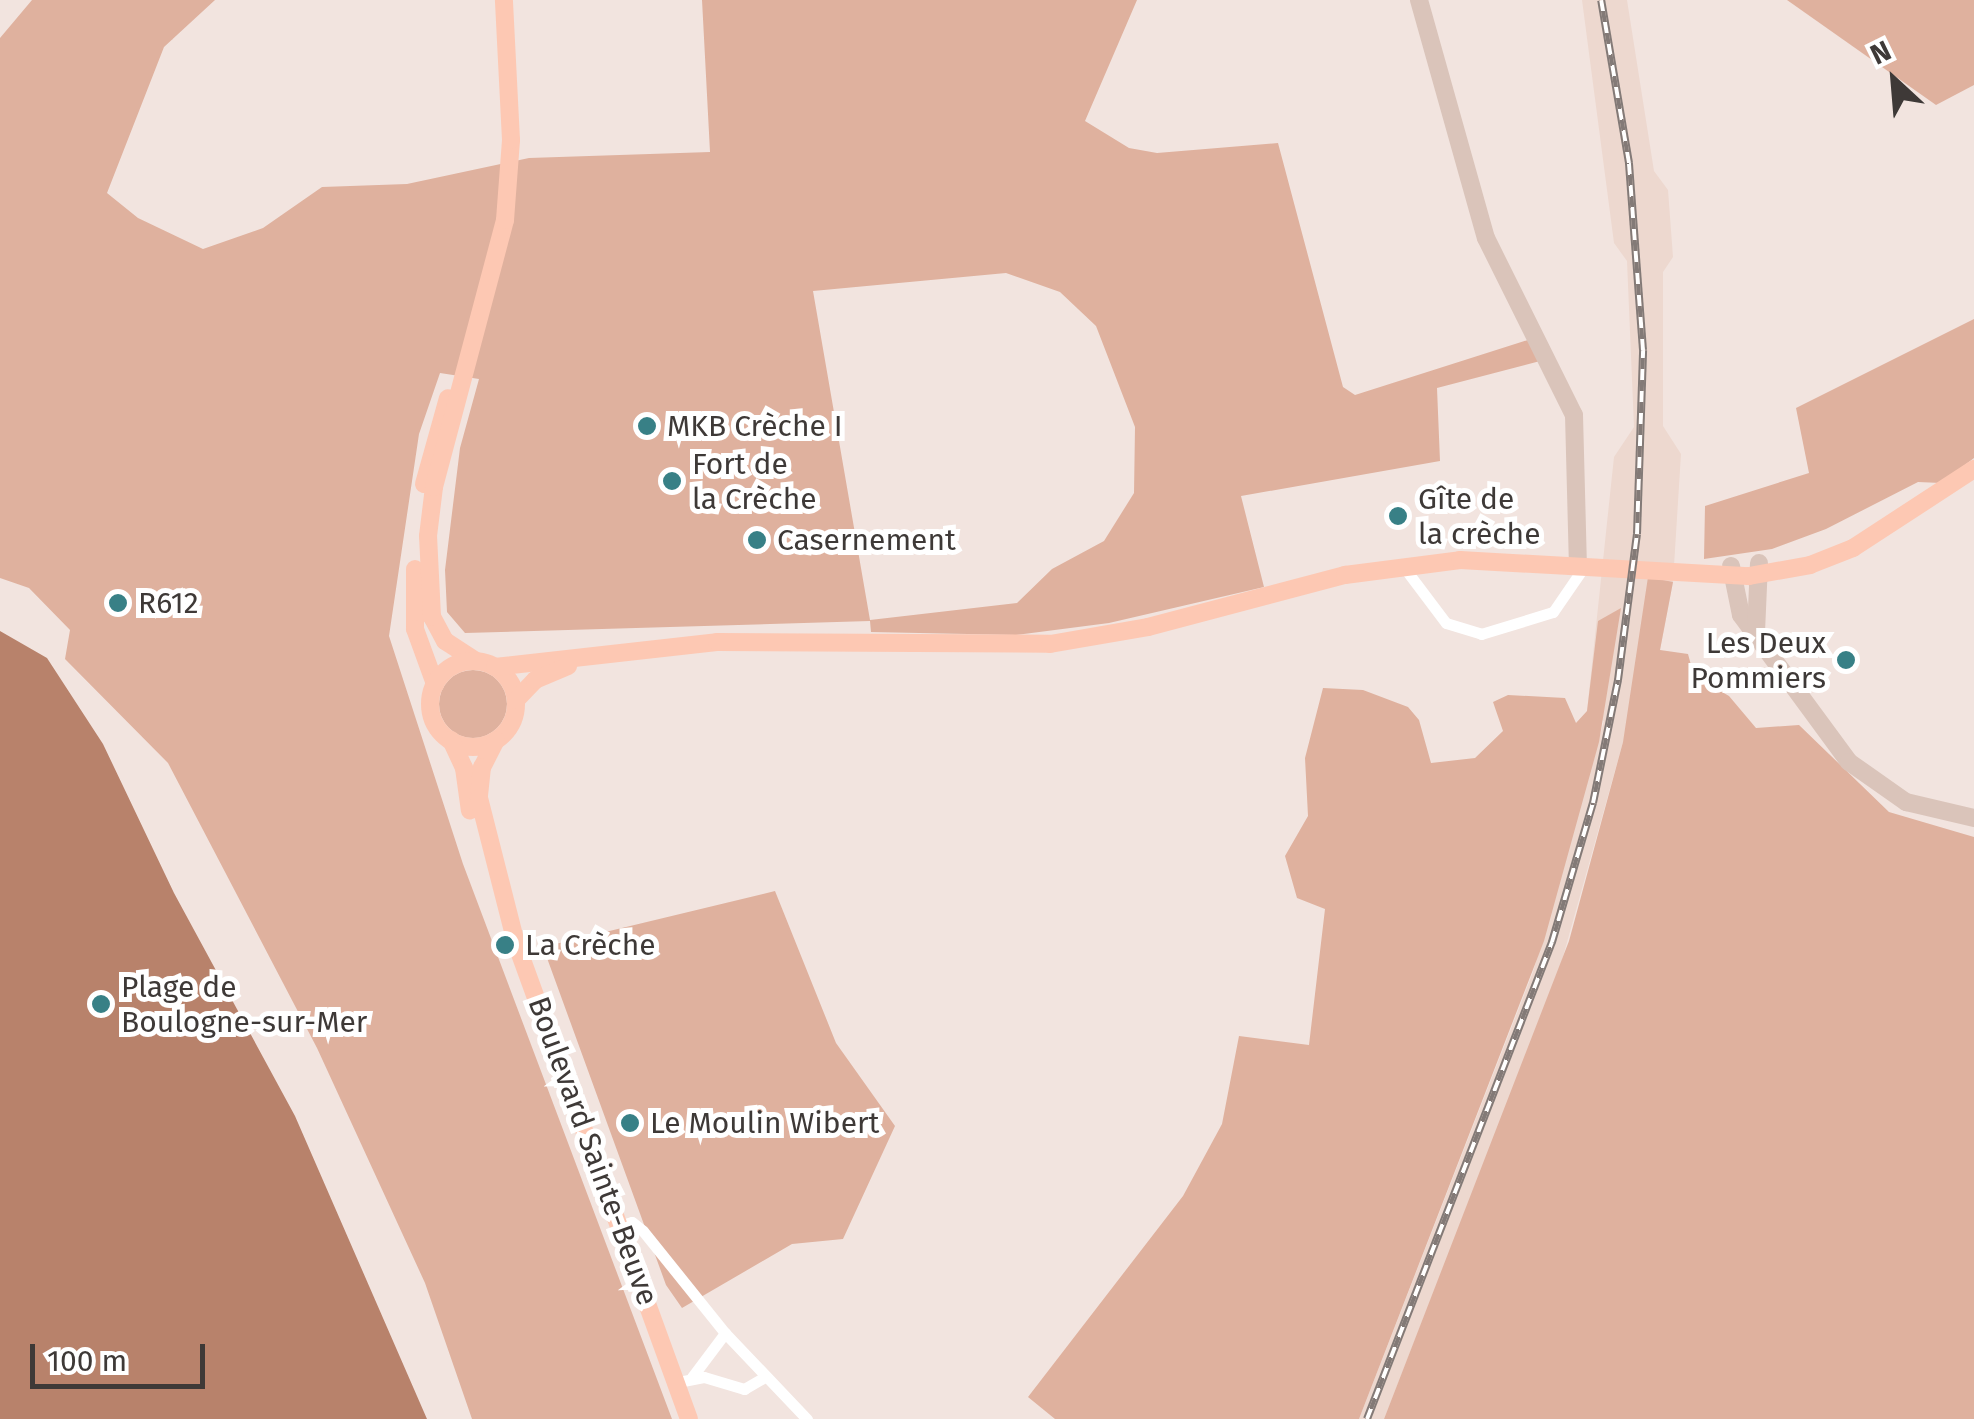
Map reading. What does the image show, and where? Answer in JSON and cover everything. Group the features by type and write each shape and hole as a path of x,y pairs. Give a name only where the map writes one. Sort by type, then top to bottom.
{"main road":[{"path":"504,0 510,178 496,265 434,487 426,584 438,631 476,661 496,667 677,644 1050,644 1403,566 1482,558 1659,571 1759,569 1846,541 1924,503 1974,470"},
{"path":"476,329 432,444 420,512 414,622 435,684 432,715 451,740 464,768 472,820 501,882"},
{"path":"516,700 560,668 677,644"},
{"path":"435,684 452,666 476,661"},
{"path":"496,667 516,700 513,719 496,740 479,791 501,882"},
{"path":"451,740 472,746 496,740"},
{"name":"Boulevard Sainte-Beuve","path":"501,882 524,965 683,1381 689,1419"}],"street":[{"path":"1403,566 1446,624 1481,634 1552,612 1582,564 1574,415 1491,250 1419,0"},
{"path":"1756,632 1759,569"},
{"path":"1731,572 1734,602 1849,762 1885,791 1922,808 1974,818"},
{"path":"621,1225 632,1222 643,1230 725,1333 807,1419"},
{"path":"683,1381 725,1333"},
{"path":"683,1381 704,1376 744,1389 765,1378"}],"shaded area":[{"path":"32,0 215,0 164,47 107,193 138,218 203,249 263,228 322,187 407,184 529,158 710,152 702,0 1137,0 1085,121 1129,148 1157,153 1278,143 1343,387 1355,395 1531,339 1544,360 1437,388 1440,461 1241,496 1264,587 1109,623 1016,635 871,632 870,621 465,633 447,612 445,570 460,448 479,379 440,373 419,434 389,636 463,864 672,1419 472,1419 425,1283 317,1048 168,763 65,659 70,630 29,588 0,578 0,38","holes":["1006,273 1060,292 1096,326 1135,427 1134,493 1104,541 1052,569 1017,603 870,620 813,291"]},
{"path":"1582,0 1627,0 1654,171 1668,190 1673,257 1663,272 1663,426 1681,454 1673,582 1660,650 1623,742 1559,971 1384,1419 1359,1419 1533,972 1604,721 1587,711 1614,457 1634,427 1627,261 1614,243"},
{"path":"1787,0 1974,0 1974,85 1936,105"},
{"path":"1974,319 1974,458 1941,483 1918,482 1826,529 1772,549 1704,559 1705,506 1809,473 1796,408"},
{"path":"1648,577 1673,582 1660,650 1688,654 1694,676 1729,696 1756,728 1799,725 1889,812 1974,837 1974,1419 1384,1419 1569,941 1623,742"},
{"path":"1621,608 1599,742 1544,941 1359,1419 1055,1419 1028,1397 1183,1196 1222,1124 1239,1036 1309,1045 1325,909 1297,898 1285,856 1308,816 1305,758 1323,688 1363,690 1408,707 1419,720 1431,763 1475,758 1503,731 1493,702 1508,695 1565,698 1576,723 1587,711 1598,621"},
{"name":"Plage de Boulogne-sur-Mer","path":"0,631 47,658 103,744 174,893 295,1116 427,1419 0,1419"},
{"path":"473,670 486,672 497,680 505,691 505,717 497,728 486,736 473,738 460,736 449,728 441,717 439,704 441,691 449,680 460,672"},
{"path":"775,891 836,1043 895,1126 843,1239 792,1244 682,1308 666,1285 543,947"}],"railway":[{"path":"1367,1419 1552,942 1593,803 1618,680 1637,534 1643,350 1629,163 1601,0"}],"place":[{"name":"MKB Crèche I","path":"647,426"},
{"name":"Fort de la Crèche","path":"672,481"},
{"name":"Gîte de la crèche","path":"1398,516"},
{"name":"Casernement","path":"757,540"},
{"name":"R612","path":"118,603"},
{"name":"Les Deux Pommiers","path":"1846,660"},
{"name":"La Crèche","path":"505,945"},
{"name":"Plage de Boulogne-sur-Mer","path":"101,1004"},
{"name":"Le Moulin Wibert","path":"630,1123"}]}
